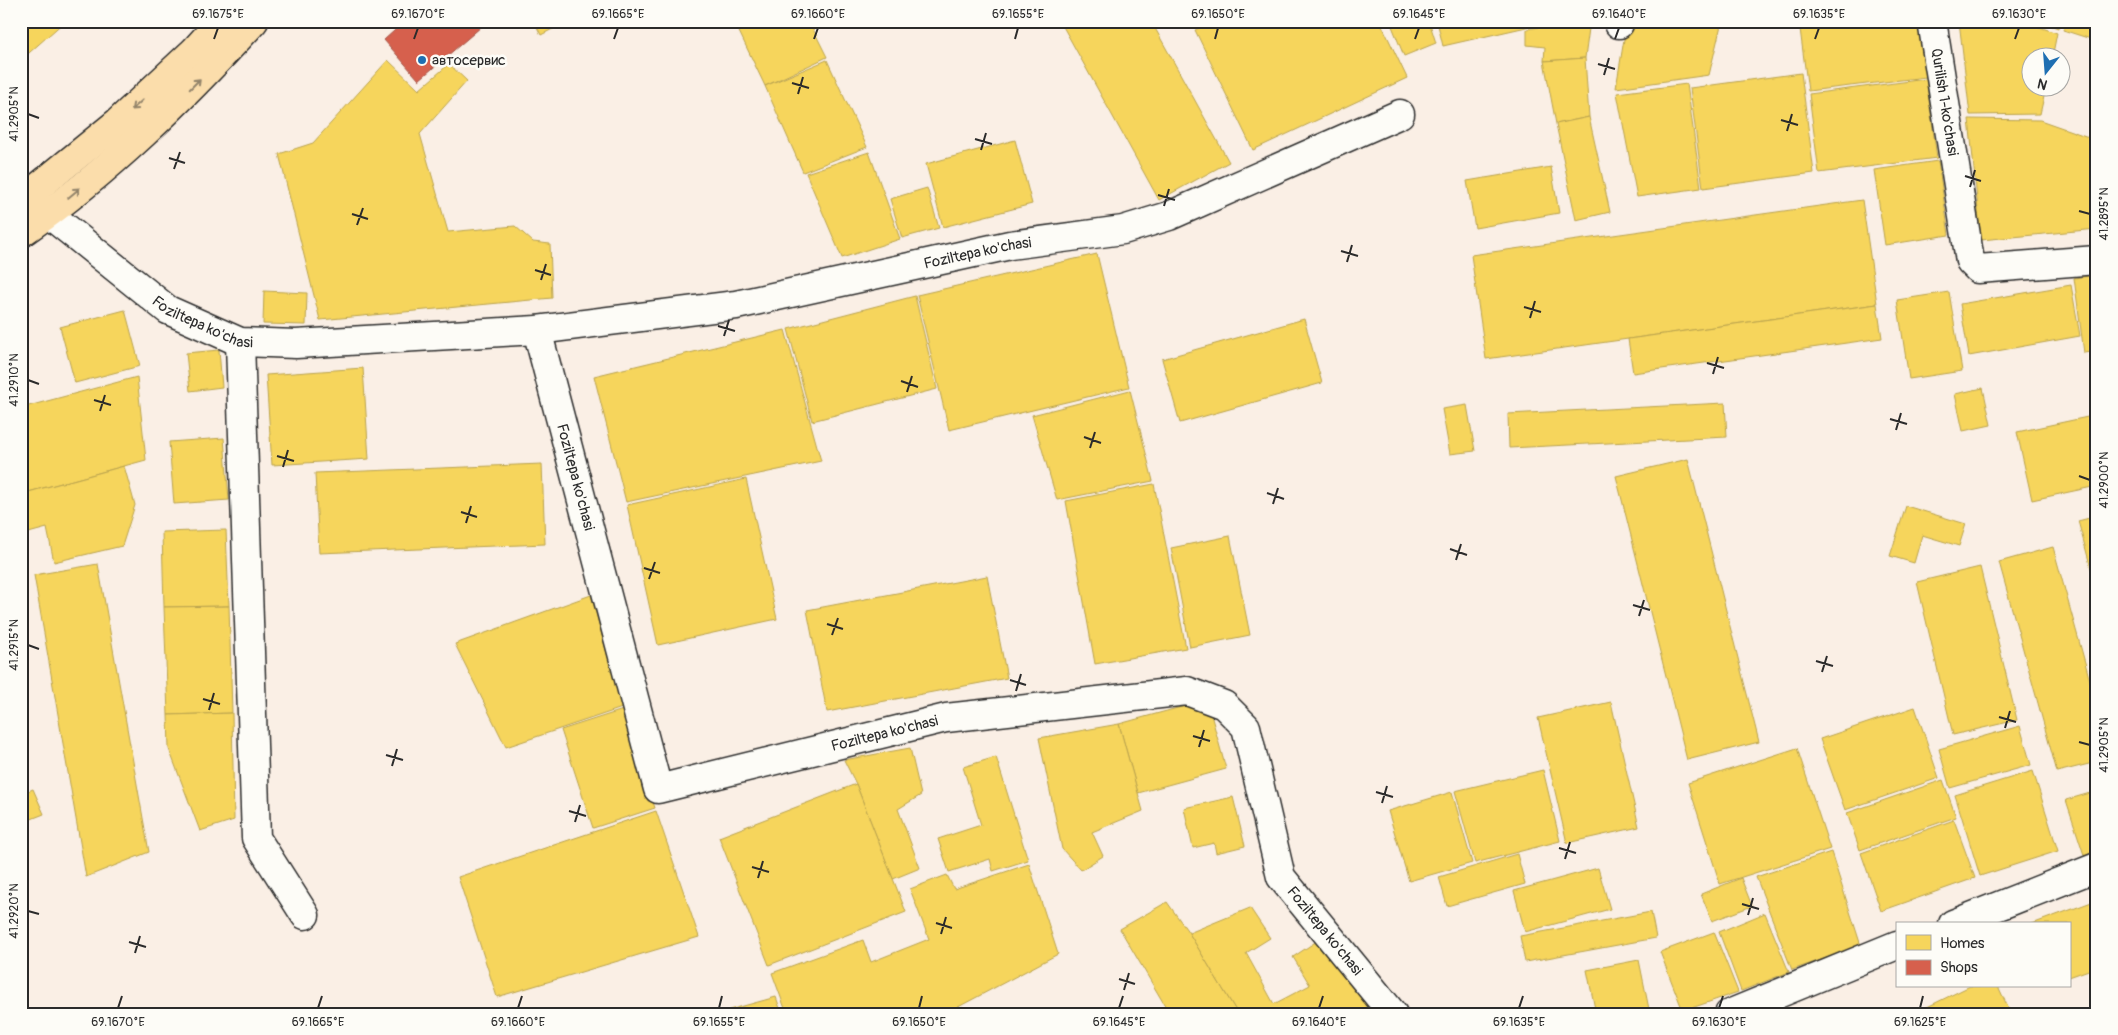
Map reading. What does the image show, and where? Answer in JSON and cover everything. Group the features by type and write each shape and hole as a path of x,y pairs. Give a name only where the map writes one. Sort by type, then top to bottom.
{"main road":[{"name":"Foziltepa ko'chasi","path":"24,199 124,116 194,51 221,21"},
{"path":"21,233 49,213 136,141 212,67 254,21"}],"street":[{"name":"Qurilish 1-ko'chasi","path":"1932,21 1970,261 1978,269 2097,260"},
{"name":"Foziltepa ko'chasi","path":"24,199 49,213 168,310 240,342 296,344 538,330 736,305 1010,245 1123,230 1170,216 1400,114"},
{"name":"Foziltepa ko'chasi","path":"538,330 658,789 946,718 1187,691 1224,705 1246,727 1281,877 1393,1014"},
{"path":"240,342 256,838 305,915"},
{"path":"1958,922 2097,867"},
{"path":"1729,1014 1896,945"}],"building: Homes":[{"path":"21,21 65,21 21,60"},
{"path":"534,21 568,21 541,35"},
{"path":"734,21 809,21 827,57 765,86"},
{"path":"1060,21 1151,21 1229,162 1159,200"},
{"path":"1214,21 1380,21 1407,78 1253,150 1195,30"},
{"path":"1390,21 1429,21 1436,43 1404,56"},
{"path":"1437,21 1544,21 1544,23 1443,46"},
{"path":"1546,21 1590,21 1585,58 1544,61 1545,47 1527,45 1527,29 1546,26"},
{"path":"1627,21 1722,21 1709,75 1616,88"},
{"path":"1799,21 1919,21 1926,77 1808,91"},
{"path":"1959,21 2022,21 2057,33 2054,48 2020,48 2020,98 2044,98 2040,114 1970,115"},
{"path":"2038,21 2060,21 2058,28"},
{"path":"2066,21 2097,21 2097,41 2063,30"},
{"path":"1585,58 1589,117 1556,124 1544,61"},
{"path":"388,60 419,90 449,64 467,81 420,134 448,232 515,226 533,242 550,244 552,298 320,320 279,154 313,143"},
{"path":"827,60 867,147 803,172 765,86"},
{"path":"1801,73 1814,173 1703,188 1690,88"},
{"path":"1926,79 1937,158 1819,173 1809,94"},
{"path":"1687,84 1701,188 1637,197 1617,93"},
{"path":"1589,117 1610,212 1576,220 1556,124"},
{"path":"1969,119 2040,120 2097,140 2097,229 1981,240"},
{"path":"1015,140 1032,204 943,227 926,164"},
{"path":"869,152 900,239 842,258 806,173"},
{"path":"1938,161 1949,235 1885,245 1874,170"},
{"path":"1551,167 1559,213 1475,228 1467,181"},
{"path":"927,188 939,228 902,238 890,199"},
{"path":"1862,200 1877,304 1486,359 1471,255"},
{"path":"1097,254 1129,387 949,430 917,295"},
{"path":"2097,275 2097,351 2084,353 2074,278"},
{"path":"2071,285 2080,336 1969,356 1960,304"},
{"path":"264,291 307,293 306,325 263,324"},
{"path":"1949,292 1962,371 1909,379 1897,300"},
{"path":"915,296 937,389 812,421 788,329"},
{"path":"1877,304 1882,338 1633,373 1628,339"},
{"path":"125,310 140,366 75,383 60,327"},
{"path":"1304,319 1322,383 1180,423 1162,359"},
{"path":"785,330 821,461 626,502 594,376"},
{"path":"219,350 222,387 190,391 186,353"},
{"path":"363,368 369,459 272,465 266,375"},
{"path":"137,377 146,460 21,494 21,408"},
{"path":"1983,388 1991,425 1963,431 1955,394"},
{"path":"1130,390 1153,481 1057,500 1032,415"},
{"path":"1725,403 1727,437 1509,448 1508,414"},
{"path":"1467,405 1475,451 1450,454 1442,409"},
{"path":"2097,415 2097,486 2032,500 2017,432"},
{"path":"224,438 229,500 174,504 169,442"},
{"path":"1688,459 1759,742 1687,760 1616,476"},
{"path":"542,464 545,544 319,553 315,473"},
{"path":"124,466 135,505 122,546 54,562 47,528 21,535 21,494"},
{"path":"746,479 777,619 658,645 627,505"},
{"path":"1154,484 1186,648 1095,664 1066,501"},
{"path":"1906,506 1966,524 1959,546 1922,535 1914,563 1890,556"},
{"path":"2097,516 2097,590 2078,521"},
{"path":"226,530 229,606 164,607 162,532"},
{"path":"1230,536 1250,635 1190,647 1171,548"},
{"path":"2053,547 2097,706 2097,762 2057,772 1999,562"},
{"path":"98,564 149,852 86,877 34,575"},
{"path":"1980,567 2017,720 1953,735 1917,582"},
{"path":"987,576 1007,678 827,712 807,610"},
{"path":"591,595 622,708 506,747 455,644"},
{"path":"229,606 232,713 168,715 164,607"},
{"path":"21,616 28,639 21,641"},
{"path":"1207,700 1226,769 1138,793 1119,724"},
{"path":"1611,702 1639,827 1567,843 1538,718"},
{"path":"1915,707 1939,778 1845,810 1820,739"},
{"path":"623,710 655,808 593,828 561,730"},
{"path":"232,713 234,820 200,831 169,749 168,715"},
{"path":"1119,724 1143,811 1092,832 1103,856 1081,870 1062,849 1039,738"},
{"path":"2020,726 2031,765 1950,788 1939,749"},
{"path":"910,748 921,795 898,809 920,868 893,879 856,784 844,760"},
{"path":"1797,748 1830,849 1720,884 1688,783"},
{"path":"996,757 1028,860 993,871 990,859 949,872 938,839 981,825 963,767"},
{"path":"1543,770 1560,841 1475,863 1455,791"},
{"path":"2033,771 2058,851 1980,876 1955,795"},
{"path":"1943,780 1956,817 1860,850 1847,813"},
{"path":"856,784 906,912 769,965 719,837"},
{"path":"33,789 44,814 21,823 21,794"},
{"path":"2097,791 2097,854 2085,858 2066,800"},
{"path":"1452,792 1472,863 1409,881 1388,811"},
{"path":"1233,797 1245,846 1216,853 1214,843 1193,848 1184,808"},
{"path":"656,811 699,937 497,997 458,877"},
{"path":"1954,820 1975,878 1881,911 1861,853"},
{"path":"1831,852 1861,946 1792,970 1756,877"},
{"path":"1517,854 1525,884 1447,906 1439,877"},
{"path":"1029,864 1058,954 945,1014 787,1014 772,973 863,940 871,962 929,939 910,889 947,875 954,889"},
{"path":"1598,868 1610,909 1525,932 1514,891"},
{"path":"1741,878 1752,906 1712,921 1701,894"},
{"path":"2097,900 2097,967 2070,977 2070,922 2037,922"},
{"path":"1167,902 1189,933 1238,1014 1170,1014 1120,929"},
{"path":"1250,908 1270,938 1246,953 1274,1004 1310,985 1293,957 1317,941 1372,1005 1353,1014 1238,1014 1189,933"},
{"path":"1651,912 1656,938 1525,962 1520,936"},
{"path":"1765,913 1789,972 1741,991 1719,932"},
{"path":"1714,932 1738,992 1683,1011 1660,952"},
{"path":"1639,960 1650,1014 1596,1014 1587,970"},
{"path":"1966,988 1999,988 2011,1014 1920,1014 1919,1011"},
{"path":"776,997 782,1014 731,1014 729,1010"}],"building: Shops":[{"name":"автосервис","path":"405,21 488,21 419,80 384,40"}],"place":[{"name":"автосервис","path":"422,60"}]}
